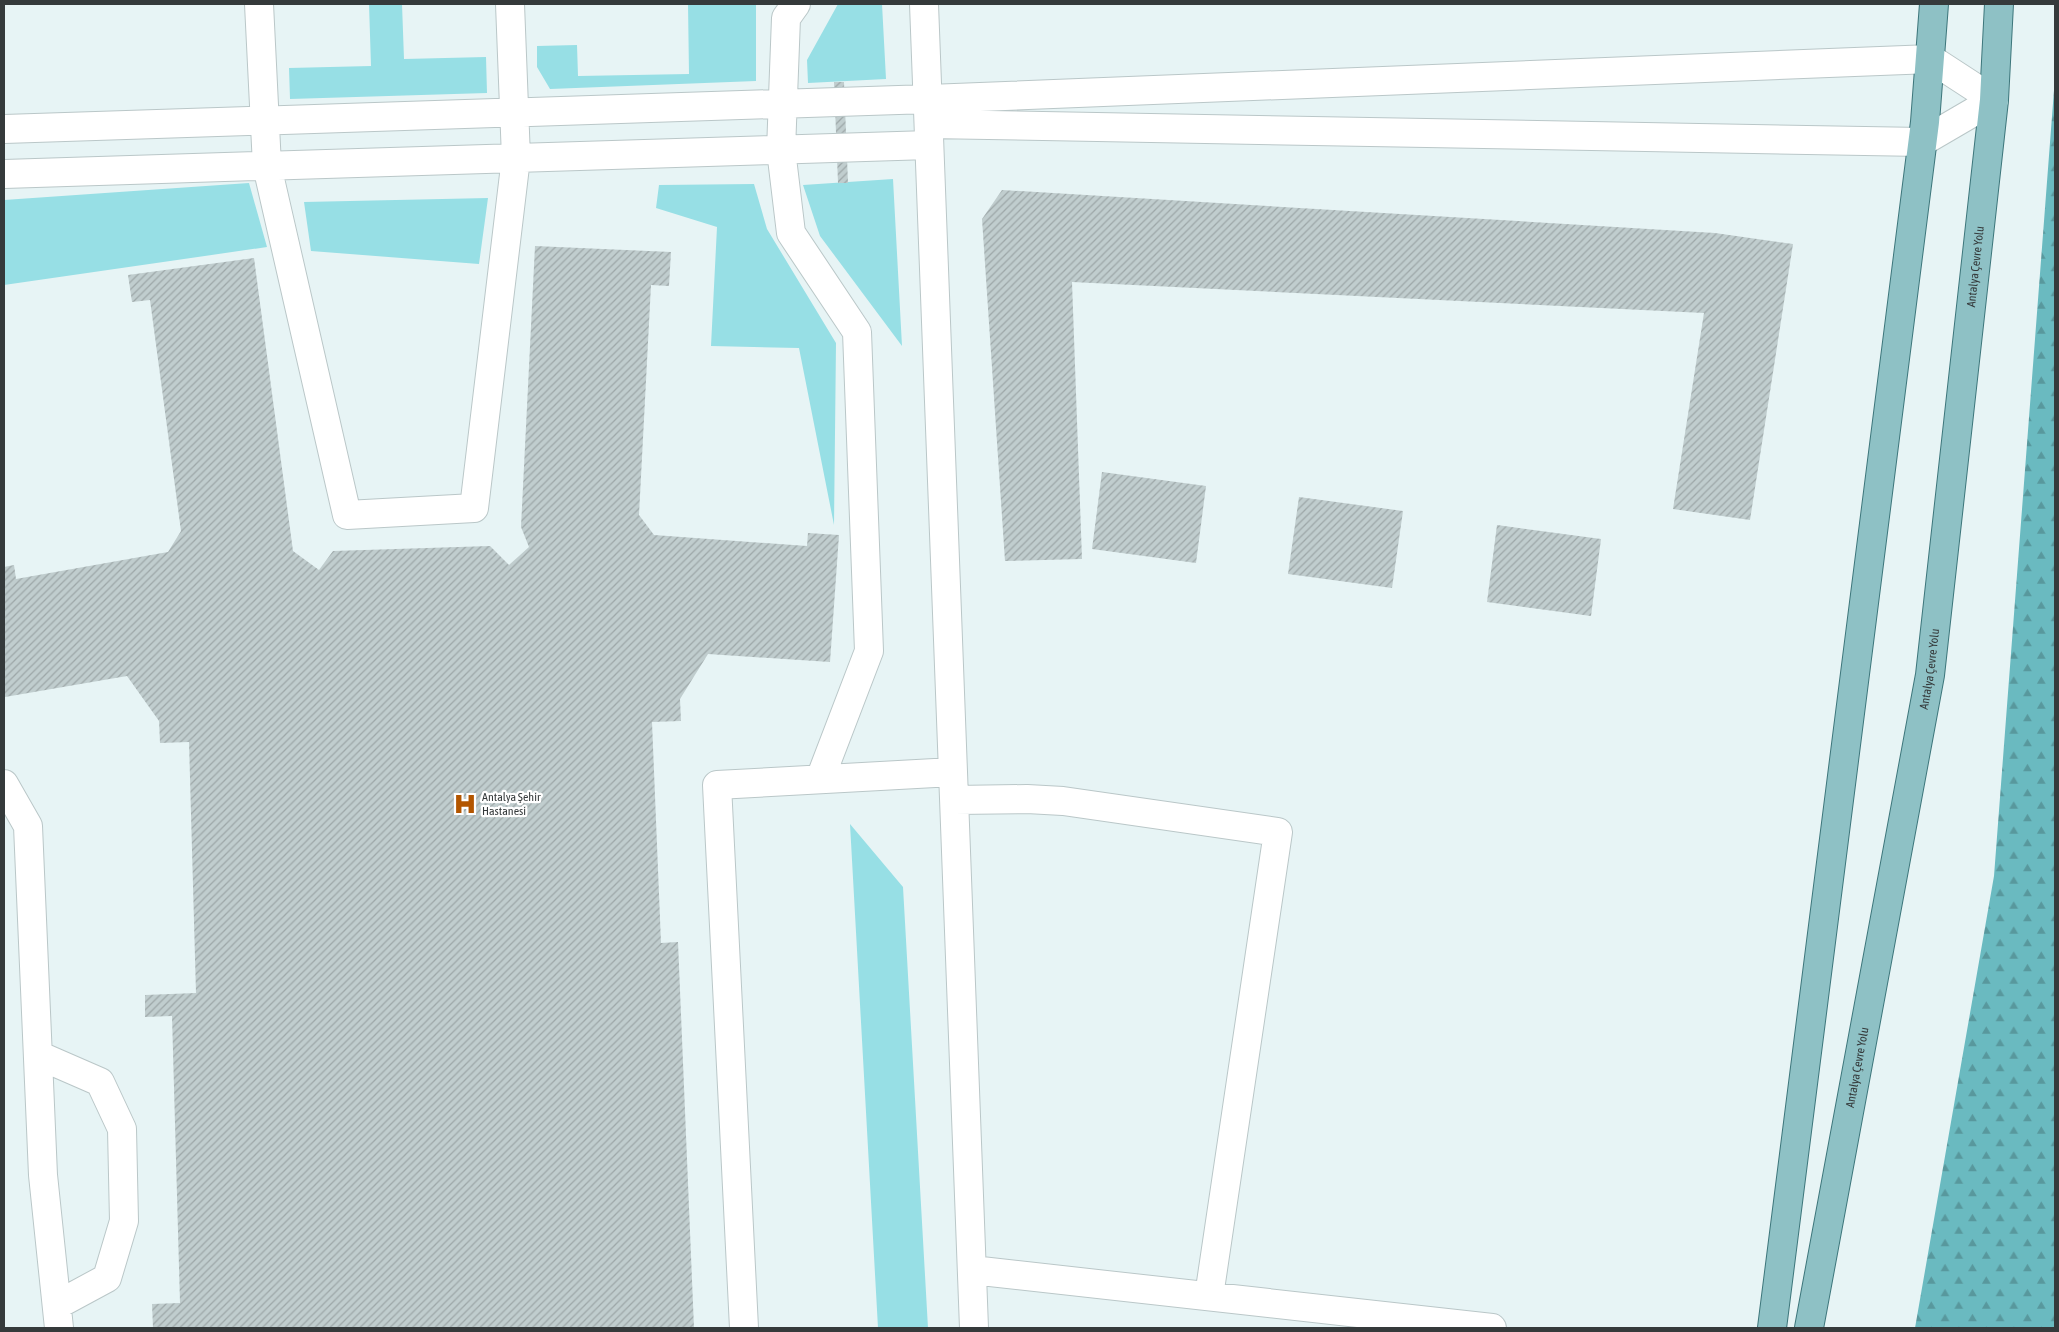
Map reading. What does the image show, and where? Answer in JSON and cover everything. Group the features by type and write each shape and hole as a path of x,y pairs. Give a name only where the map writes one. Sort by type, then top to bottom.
{"main road":[{"path":"1772,1328 1922,142 1931,59 1934,4"},
{"name":"Antalya Çevre Yolu","path":"1809,1328 1930,675 1994,100 2000,4"}],"street":[{"path":"258,4 267,166 347,514 474,508 516,158 510,4"},
{"path":"796,4 786,18 781,150 791,233 856,332 869,650 820,779"},
{"path":"924,4 974,1328"},
{"path":"4,129 783,104 929,123 1922,142 1994,100 1931,59 929,123 781,150 4,174"},
{"path":"744,1328 717,785 953,772"},
{"path":"4,784 28,826 43,1175 58,1317"},
{"path":"955,800 1027,799 1063,802 1278,832 1209,1296"},
{"path":"38,1055 100,1082 122,1129 124,1221 107,1278 58,1317"},
{"path":"972,1270 1492,1328"}],"shaded area":[{"path":"369,4 402,4 404,59 486,57 487,93 290,99 289,68 371,66"},
{"path":"688,4 756,4 756,81 550,89 537,67 537,46 577,45 578,76 689,74"},
{"path":"838,4 882,4 886,79 808,83 807,60"},
{"path":"893,179 902,346 820,236 803,185"},
{"path":"249,183 267,247 4,285 4,200"},
{"path":"754,184 767,229 836,343 834,525 799,348 711,346 717,227 656,208 659,185"},
{"path":"488,198 479,264 311,251 304,202"},
{"path":"850,824 903,887 928,1328 878,1328"}],"green space":[{"path":"2055,77 2055,1328 1915,1328 1994,876"}],"building":[{"path":"834,82 844,82 848,183 838,183"},
{"path":"1002,190 1715,233 1793,244 1750,520 1673,509 1704,313 1072,282 1082,559 1005,561 982,219"},
{"path":"535,246 671,252 669,286 651,285 639,515 654,535 807,546 808,533 839,535 830,662 708,654 680,699 681,721 652,722 661,943 678,942 694,1328 153,1328 152,1304 180,1303 172,1016 145,1017 145,995 196,993 189,742 160,743 159,721 127,676 5,697 4,567 14,565 16,579 168,552 181,531 150,300 132,302 128,275 254,258 293,551 319,570 333,551 490,546 509,565 529,547 521,527"},
{"path":"1102,472 1206,486 1196,563 1092,549"},
{"path":"1299,497 1403,511 1392,588 1288,574"},
{"path":"1497,525 1601,539 1591,616 1487,602"}],"place":[{"name":"Antalya Şehir Hastanesi","path":"465,804"}]}
